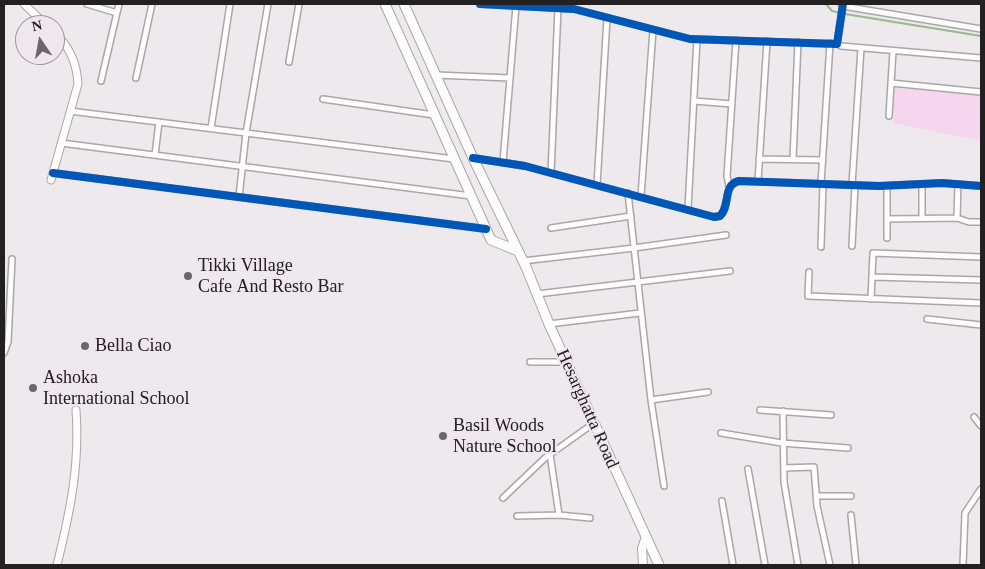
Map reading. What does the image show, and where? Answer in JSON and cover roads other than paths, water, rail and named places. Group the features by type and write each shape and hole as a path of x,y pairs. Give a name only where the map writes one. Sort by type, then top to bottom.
{"main road":[{"path":"385,4 491,240 518,251"},
{"name":"Hesarghatta Road","path":"404,4 473,158 518,251 566,362 659,565"},
{"path":"643,565 642,548 646,536"}],"street":[{"path":"24,4 36,15"},
{"path":"87,4 117,13"},
{"path":"101,81 119,4"},
{"path":"136,78 152,4"},
{"path":"211,128 230,4"},
{"path":"239,197 246,133 268,4"},
{"path":"289,62 299,4"},
{"path":"480,4 574,9 690,39 830,43 861,48 981,58"},
{"path":"836,44 842,5 981,29"},
{"path":"503,162 516,6"},
{"path":"551,173 558,8"},
{"path":"596,184 607,18"},
{"path":"641,196 654,30"},
{"path":"688,210 697,39"},
{"path":"473,158 503,162 551,173 714,217 720,216 725,211 729,186 726,176 736,40"},
{"path":"758,181 767,41"},
{"path":"793,160 798,42"},
{"path":"821,247 822,160 830,43"},
{"path":"65,45 76,69 78,84 52,177 239,197 486,229"},
{"path":"852,246 861,48"},
{"path":"890,116 892,51"},
{"path":"436,75 510,78"},
{"path":"891,83 981,92"},
{"path":"323,99 434,115"},
{"path":"694,101 732,104"},
{"path":"70,111 454,159"},
{"path":"155,155 159,122"},
{"path":"61,143 471,196"},
{"path":"759,159 822,160"},
{"path":"729,186 733,182 739,181 887,186 922,184 981,186"},
{"path":"922,184 922,218"},
{"path":"957,218 958,184"},
{"path":"887,186 887,238"},
{"path":"628,193 639,283 640,313 664,486"},
{"path":"551,228 630,216"},
{"path":"887,219 957,218 968,222 981,222"},
{"path":"522,261 726,235"},
{"path":"871,299 873,253 981,257"},
{"path":"4,353 8,342 12,259"},
{"path":"537,294 730,271"},
{"path":"810,272 808,296 981,303"},
{"path":"872,277 981,280"},
{"path":"549,324 640,313"},
{"path":"927,319 981,325"},
{"path":"530,362 566,362"},
{"path":"651,400 708,392"},
{"path":"57,565 70,512 75,481 76,410"},
{"path":"760,410 831,415"},
{"path":"783,411 784,482 798,565"},
{"path":"974,417 981,426"},
{"path":"503,498 550,454 594,423"},
{"path":"721,433 782,443 848,448"},
{"path":"550,454 559,515"},
{"path":"784,468 814,467 816,496 830,565"},
{"path":"748,469 764,565"},
{"path":"963,565 965,513 981,489"},
{"path":"816,496 851,496"},
{"path":"722,501 733,565"},
{"path":"517,516 559,515 590,518"},
{"path":"851,515 856,565"}],"waterway":[{"path":"826,4 832,11 845,14 981,36"}],"place":[{"name":"Tikki Village Cafe And Resto Bar","path":"188,276"},
{"name":"Bella Ciao","path":"85,346"},
{"name":"Ashoka International School","path":"33,388"},
{"name":"Basil Woods Nature School","path":"443,436"}]}
